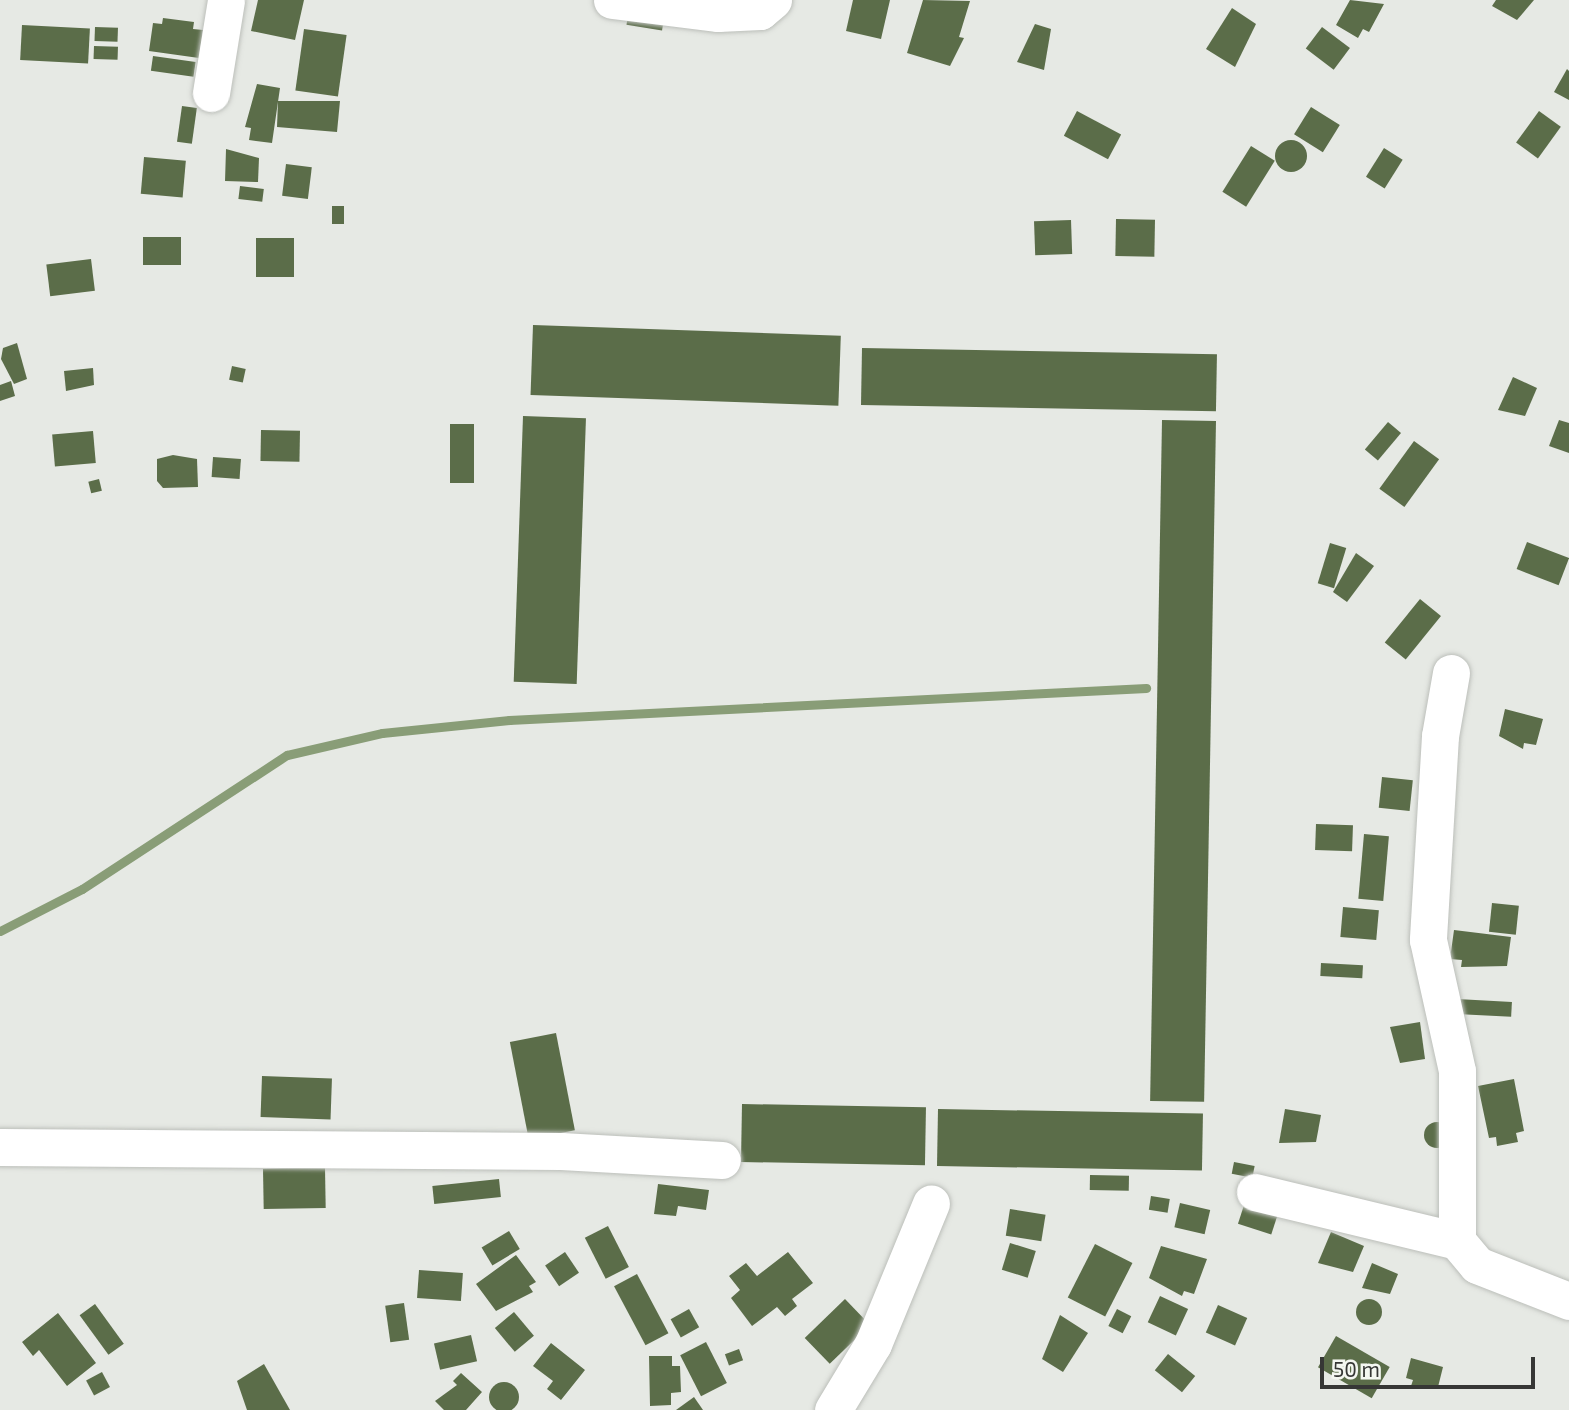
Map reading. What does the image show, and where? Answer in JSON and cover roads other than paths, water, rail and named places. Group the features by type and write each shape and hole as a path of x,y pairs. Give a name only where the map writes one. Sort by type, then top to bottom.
{"street":[{"path":"211,93 226,0"},
{"path":"612,0 718,13 760,11 773,0"},
{"path":"1451,673 1440,736 1428,940 1457,1071 1457,1241"},
{"path":"0,1147 561,1151 722,1160"},
{"path":"1255,1192 1457,1241 1477,1265 1569,1301"},
{"path":"833,1410 873,1344 931,1203"}],"waterway":[{"path":"0,931 82,889 287,755 382,733 509,720 1146,688"}]}
